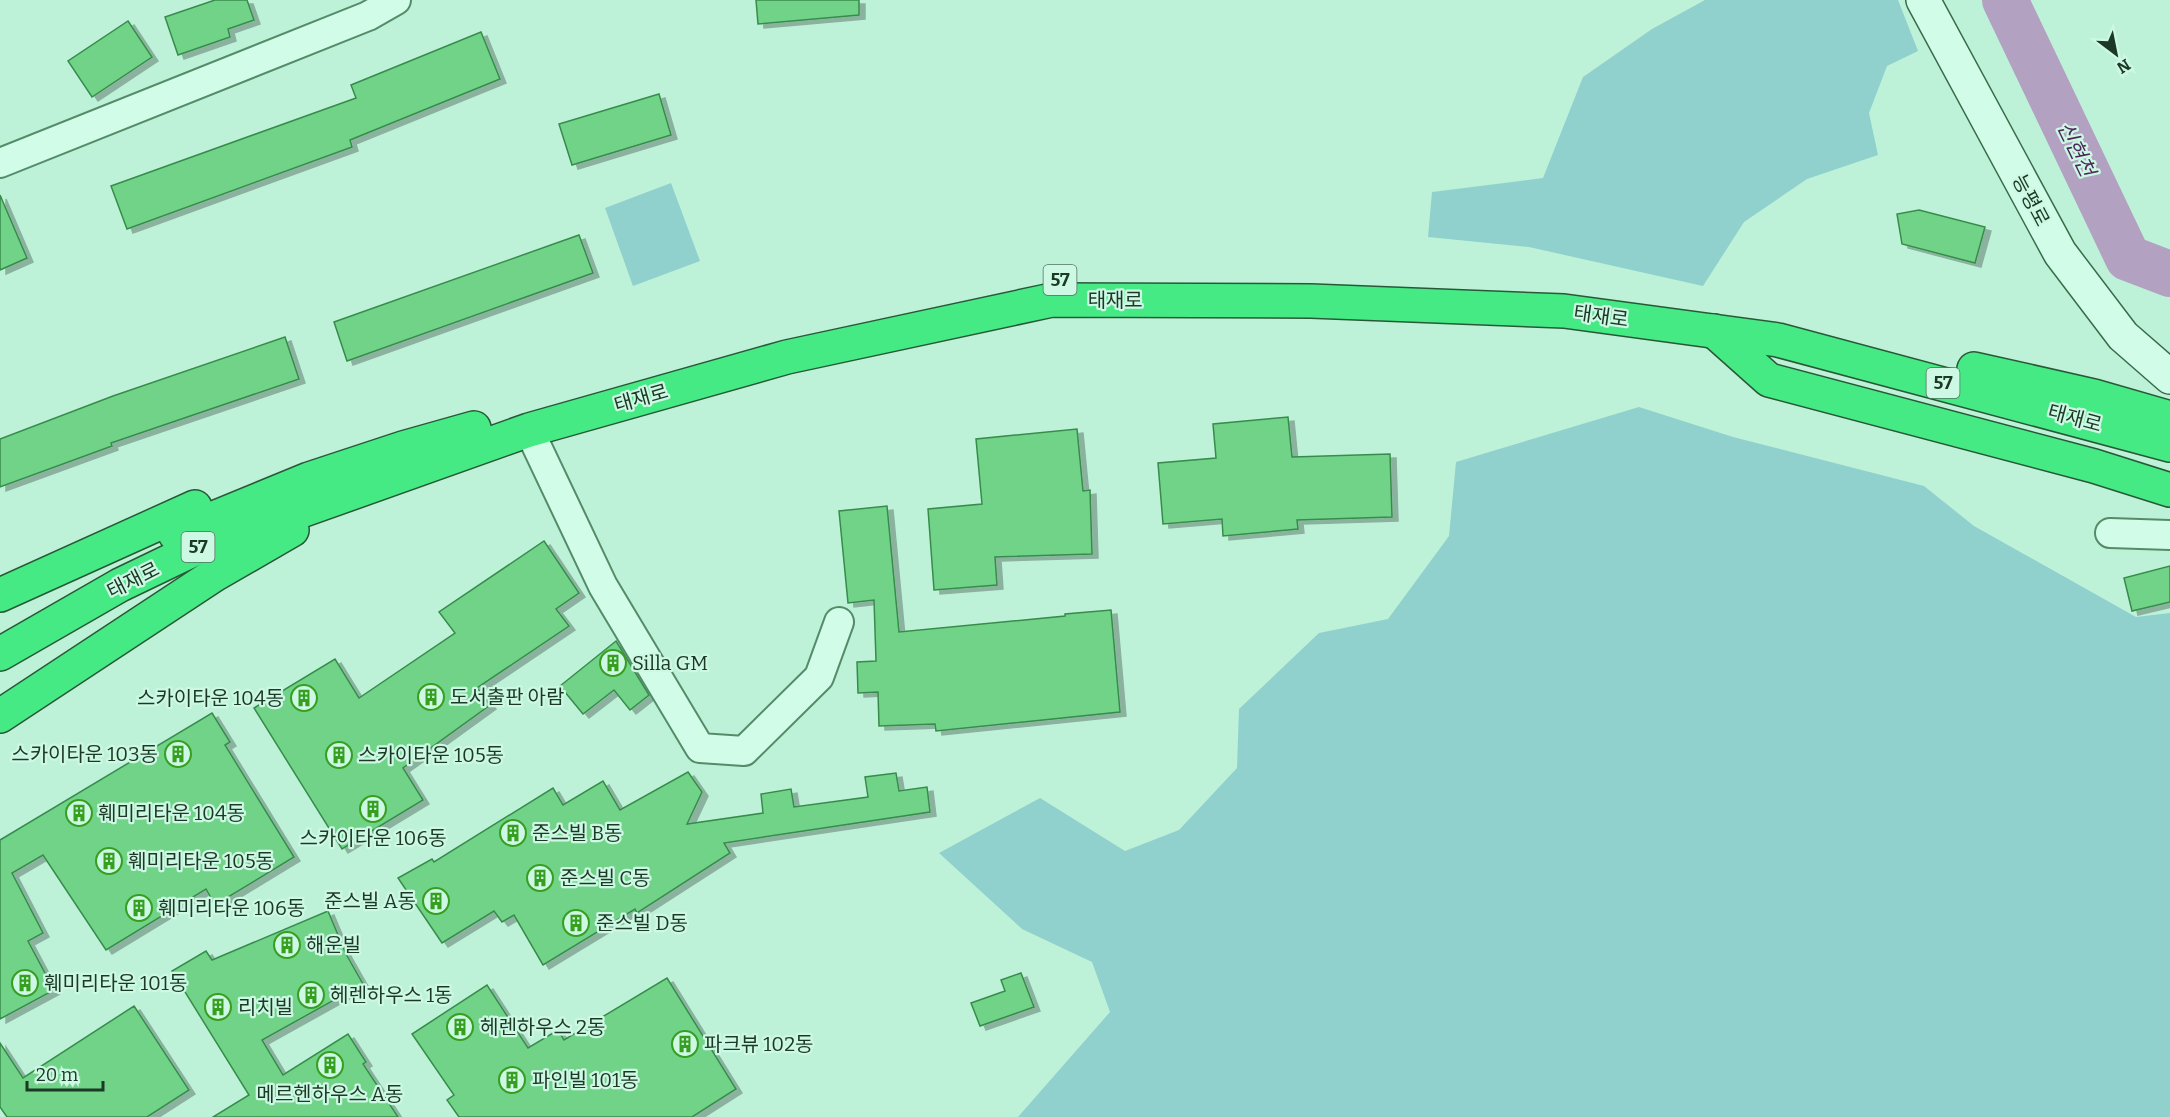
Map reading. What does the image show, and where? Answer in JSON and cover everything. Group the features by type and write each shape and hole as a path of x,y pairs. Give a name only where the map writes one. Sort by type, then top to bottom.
{"highway":[{"name":"태재로","path":"0,654 120,585 197,548 407,460 785,341 1045,279 1572,290 1762,319 2094,396 2170,418"},
{"name":"태재로","path":"0,633 105,571 187,528 309,479 407,460 529,430 787,357 1052,300 1311,301 1564,311 1778,340 2170,444"},
{"path":"1714,331 1769,380 2094,466 2170,490"},
{"path":"0,595 214,498 346,453 407,460"},
{"path":"0,716 214,575 407,460"}],"main road":[{"name":"능평로","path":"1923,0 2060,252 2123,336 2170,377"}],"street":[{"path":"0,163 368,16 396,0"},
{"path":"529,430 603,586 700,748 744,751 819,677 839,622"},
{"path":"2110,533 2170,535"}],"shaded area":[{"path":"1705,0 1898,0 1918,51 1887,66 1869,113 1878,155 1807,179 1744,222 1703,286 1529,247 1428,237 1432,192 1543,178 1583,77 1652,29"},
{"path":"671,183 700,261 633,286 605,208"},
{"path":"1639,407 1733,437 1924,486 1974,526 2136,617 2170,613 2170,1117 1018,1117 1110,1012 1092,962 1022,929 939,853 1040,798 1125,851 1179,830 1237,768 1239,709 1319,633 1388,619 1449,536 1456,462"}],"building":[{"path":"215,0 247,0 254,20 228,29 230,37 178,55 165,17"},
{"path":"756,0 859,0 859,15 758,24"},
{"path":"128,21 152,57 92,97 68,61"},
{"path":"481,32 500,79 350,140 352,147 127,229 111,186 356,98 351,85"},
{"path":"659,94 671,135 572,165 559,124"},
{"path":"0,195 27,258 0,270"},
{"path":"1919,210 1985,227 1975,263 1902,244 1897,214"},
{"path":"579,235 593,273 347,361 334,322"},
{"path":"285,337 299,379 111,443 112,446 0,487 0,439 113,396"},
{"path":"1288,417 1292,457 1390,454 1392,517 1297,520 1298,529 1223,536 1222,519 1163,524 1158,463 1216,458 1213,424"},
{"path":"1077,429 1083,491 1090,490 1092,554 995,557 997,585 934,590 928,509 982,504 976,439"},
{"path":"887,506 899,632 1111,610 1120,712 936,731 935,724 879,726 878,692 858,693 857,662 876,661 874,600 848,603 839,511"},
{"path":"544,541 579,593 556,609 569,626 477,688 490,705 403,768 423,800 342,849 254,708 335,659 359,698 455,633 439,612"},
{"path":"2170,566 2170,602 2132,611 2124,578"},
{"name":"Silla GM","path":"616,641 649,695 630,710 614,690 583,714 560,686"},
{"path":"212,713 230,742 225,745 294,857 215,905 206,889 106,950 43,855 12,873 43,933 28,941 54,990 0,1019 0,840"},
{"path":"688,772 702,792 687,824 763,813 761,794 791,789 794,807 868,797 865,777 896,773 899,791 927,787 930,812 724,843 730,853 637,913 635,909 543,965 514,915 502,922 494,911 442,943 398,878 432,859 434,862 553,788 563,805 603,781 620,810"},
{"path":"328,911 346,954 363,984 262,1040 283,1075 348,1034 366,1062 363,1064 398,1117 213,1117 249,1095 172,971 206,951 212,960"},
{"path":"1021,973 1034,1007 980,1026 971,1003 1005,991 1001,980"},
{"path":"667,978 736,1089 692,1117 459,1117 447,1100 454,1095 412,1034 487,985 528,1048 558,1030 564,1040"},
{"path":"134,1006 189,1090 147,1117 7,1117 0,1107 0,1043 23,1078"}],"waterway":[{"name":"신현천","path":"2005,0 2128,258 2170,274"}],"place":[{"name":"Silla GM","path":"613,663"},
{"name":"도서출판 아람","path":"431,697"},
{"name":"스카이타운 104동","path":"304,698"},
{"name":"스카이타운 103동","path":"178,754"},
{"name":"스카이타운 105동","path":"339,755"},
{"name":"스카이타운 106동","path":"373,809"},
{"name":"훼미리타운 104동","path":"79,813"},
{"name":"준스빌 B동","path":"513,833"},
{"name":"훼미리타운 105동","path":"109,861"},
{"name":"준스빌 C동","path":"540,878"},
{"name":"준스빌 A동","path":"436,901"},
{"name":"훼미리타운 106동","path":"139,908"},
{"name":"준스빌 D동","path":"576,923"},
{"name":"해운빌","path":"287,945"},
{"name":"훼미리타운 101동","path":"25,983"},
{"name":"헤렌하우스 1동","path":"311,995"},
{"name":"리치빌","path":"218,1007"},
{"name":"헤렌하우스 2동","path":"460,1027"},
{"name":"파크뷰 102동","path":"685,1044"},
{"name":"메르헨하우스 A동","path":"330,1065"},
{"name":"파인빌 101동","path":"512,1080"}]}
